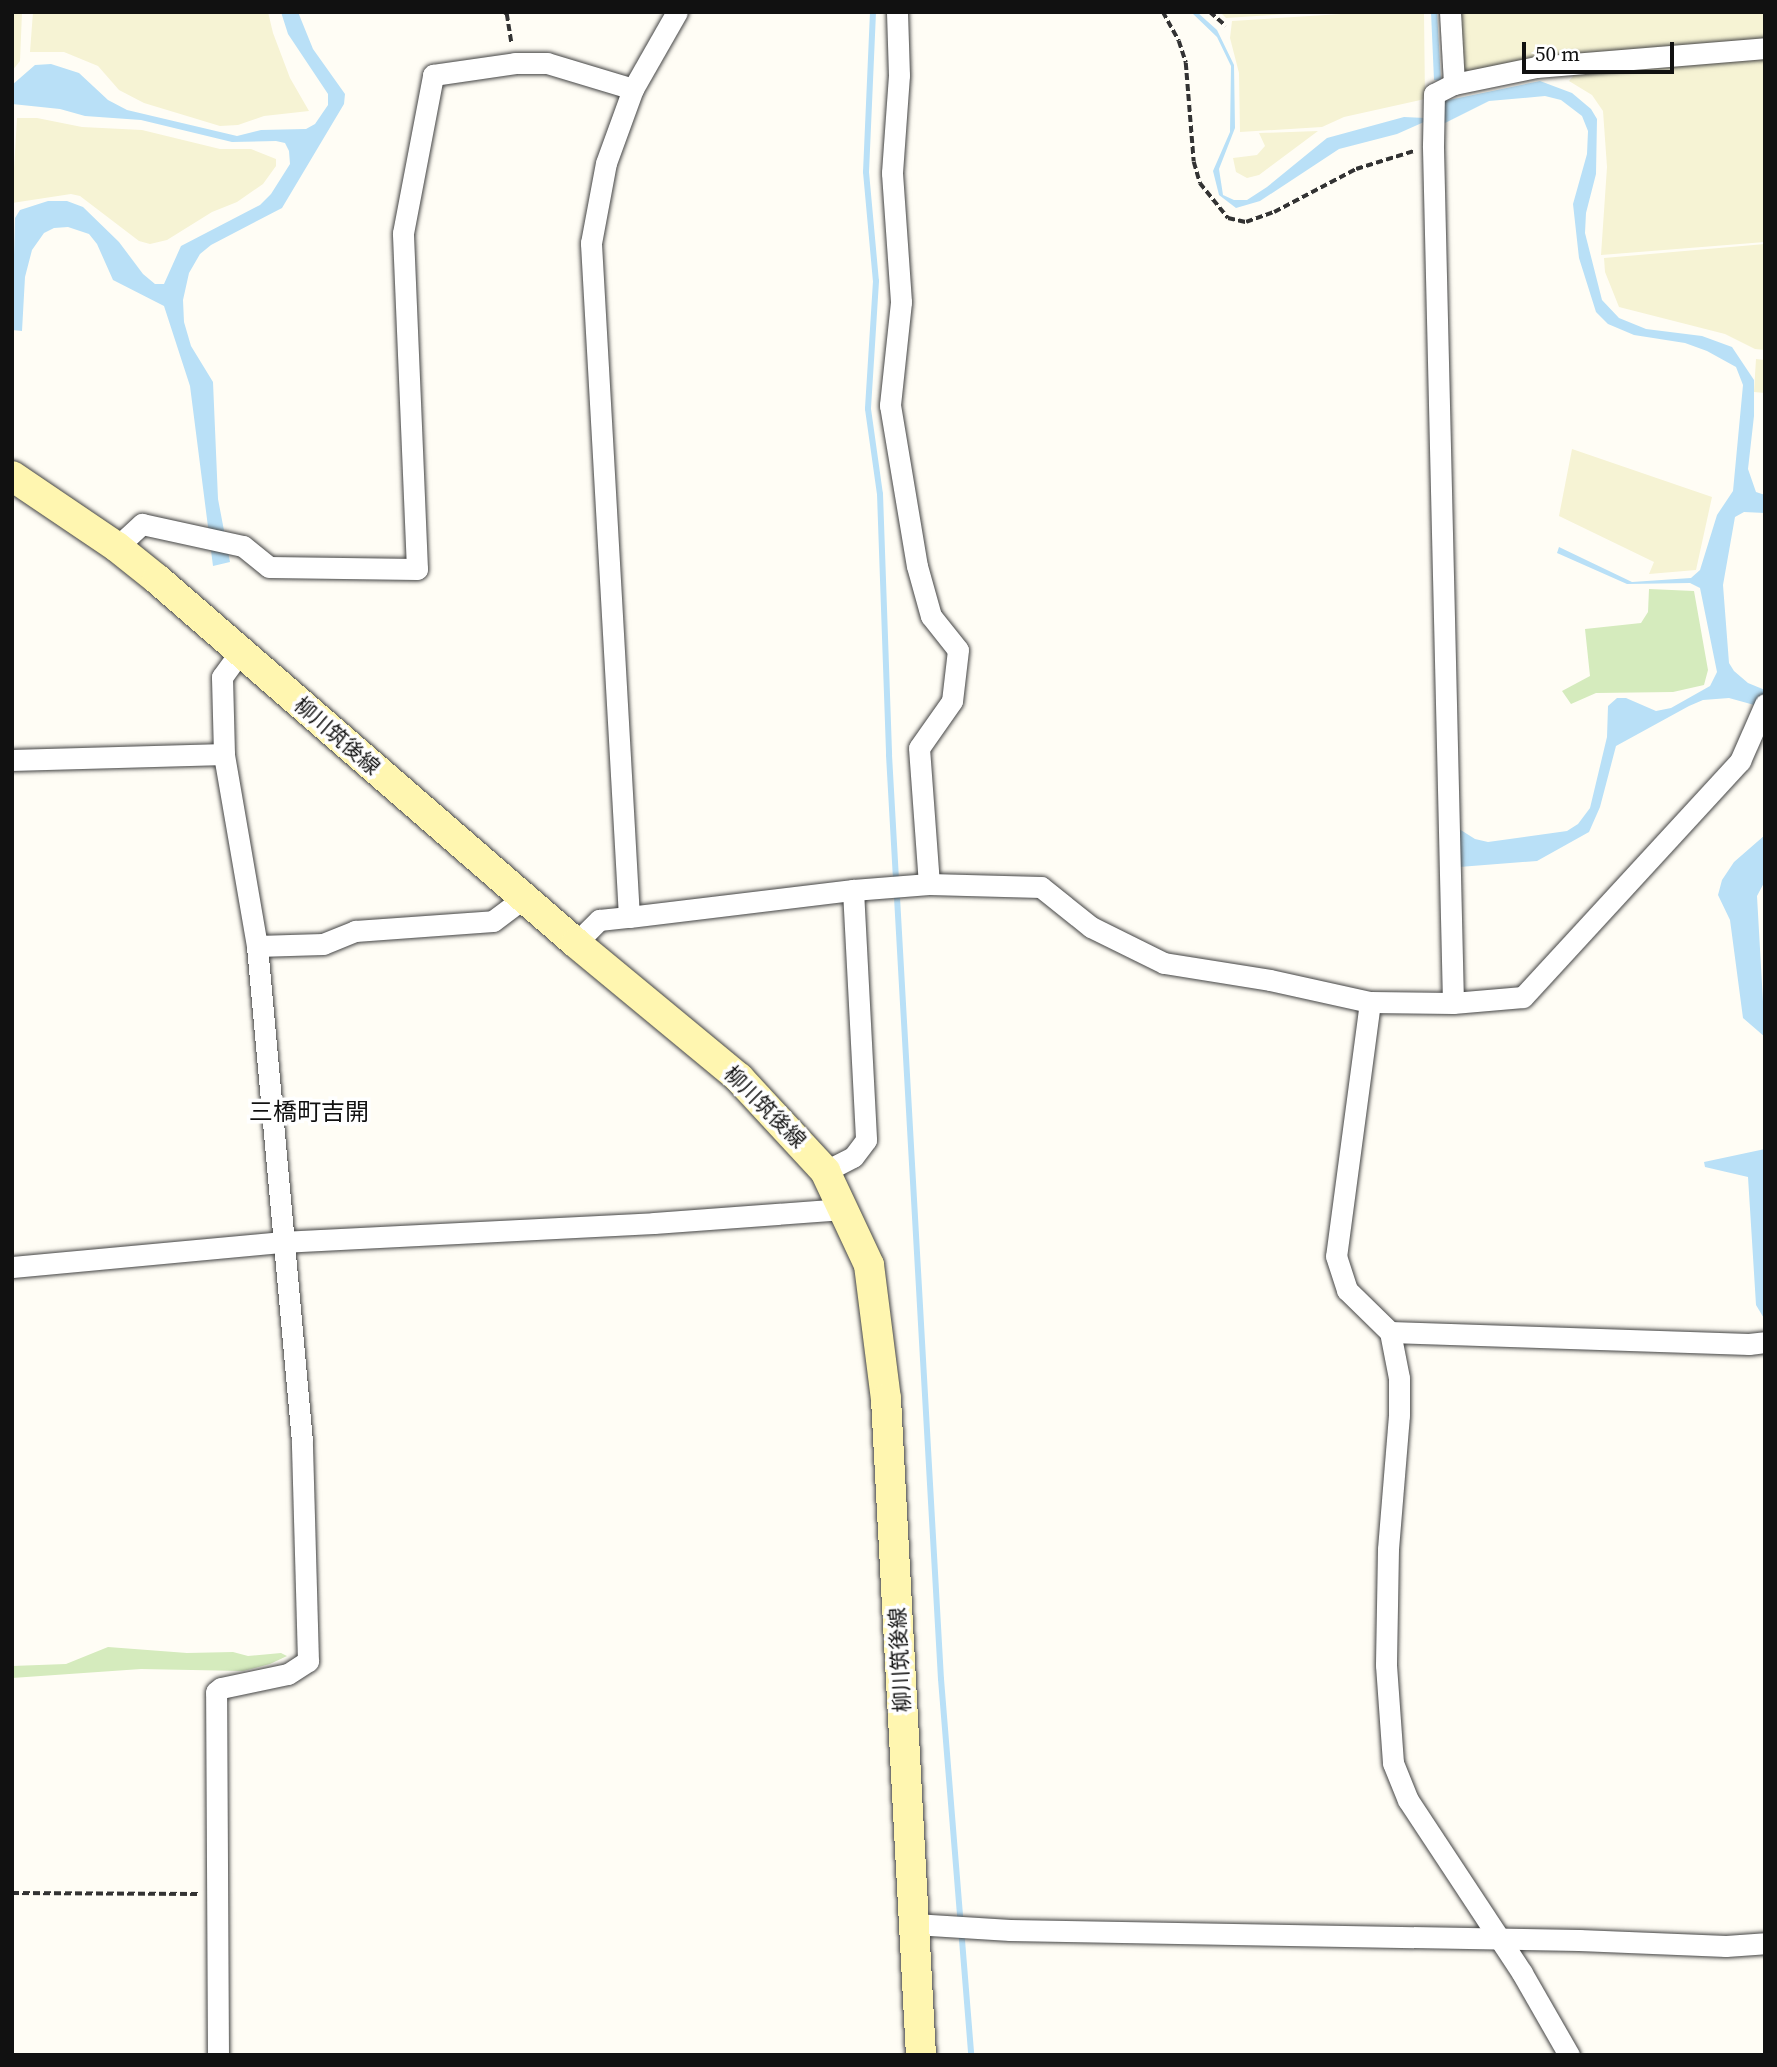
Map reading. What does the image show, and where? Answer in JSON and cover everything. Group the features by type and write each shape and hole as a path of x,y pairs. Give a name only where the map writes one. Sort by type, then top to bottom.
{"main road":[{"name":"柳川筑後線","path":"12,476 117,547 157,579 576,943 739,1078 825,1171 869,1265 886,1399 921,2055"}],"street":[{"path":"629,917 592,243 606,163 633,89 677,12"},
{"path":"897,12 899,75 892,173 901,302 890,405 917,566 932,616 958,650 957,679 952,701 919,748 929,884"},
{"path":"1450,12 1454,84"},
{"path":"1453,1003 1434,94 1454,84 1536,66 1765,48"},
{"path":"117,547 142,524 243,546 269,568 417,569 403,233 433,75 515,63 547,62 633,89"},
{"path":"218,2055 216,1692 221,1688 288,1674 308,1661 302,1441 281,1242 257,946 224,754 222,677 240,652"},
{"path":"576,943 599,920 853,890 929,884 1041,887 1091,927 1164,963 1270,980 1370,1002 1453,1003 1523,997 1740,761 1762,711"},
{"path":"12,760 224,754"},
{"path":"825,1171 853,1157 866,1140 853,890"},
{"path":"257,946 323,944 355,931 493,921 524,898"},
{"path":"1370,1002 1336,1256 1347,1290 1390,1332 1399,1378 1399,1415 1388,1549 1386,1665 1393,1763 1408,1800 1500,1939 1569,2055"},
{"path":"12,1267 281,1242 654,1223 843,1209"},
{"path":"1390,1332 1749,1345 1765,1342"},
{"path":"914,1924 1010,1930 1726,1946 1765,1943"}],"path":[{"path":"504,12 507,14 515,63"},
{"path":"1163,12 1179,41 1186,63 1194,162 1200,183 1227,218 1246,222 1273,212 1356,169 1433,145"},
{"path":"1210,12 1226,26"},
{"path":"12,1893 217,1894"}],"shaded area":[{"path":"12,12 22,12 20,61 12,71"},
{"path":"33,12 268,12 290,78 309,111 264,116 238,125 220,126 144,103 119,90 98,66 64,52 30,52"},
{"path":"1220,12 1317,12 1226,18"},
{"path":"1373,12 1424,12 1425,99 1344,117 1322,127 1240,132 1239,73 1230,38 1232,21"},
{"path":"1459,12 1764,12 1765,40 1464,75"},
{"path":"1765,57 1765,242 1601,255 1607,167 1603,111 1592,95 1569,81 1575,74"},
{"path":"17,118 37,118 82,127 142,130 220,149 251,149 276,159 276,166 263,184 237,202 212,212 167,240 150,244 139,241 80,196 71,194 12,203"},
{"path":"1318,131 1259,175 1247,178 1236,172 1233,158 1257,155 1265,146 1259,133"},
{"path":"1765,244 1765,350 1755,349 1725,334 1619,307 1605,272 1604,258"},
{"path":"1756,359 1765,360 1765,393 1754,392"},
{"path":"1572,449 1712,497 1696,570 1649,574 1654,562 1559,516"}],"green space":[{"path":"1649,589 1694,591 1708,670 1704,685 1673,692 1596,693 1571,704 1562,691 1590,676 1585,629 1641,623 1648,612"},
{"path":"108,1647 187,1653 233,1652 248,1656 281,1653 287,1656 243,1671 141,1669 12,1678 12,1666 66,1664"}],"water":[{"path":"281,12 298,12 313,49 345,94 344,104 282,208 211,245 200,254 189,273 183,300 184,322 191,346 213,382 218,499 230,562 213,566 190,386 164,306 113,280 97,244 89,234 68,227 54,228 44,233 32,250 25,277 22,331 12,330 15,218 20,210 48,201 67,201 83,207 119,242 143,274 155,284 164,284 181,246 260,205 271,194 290,164 289,151 285,143 276,141 232,142 141,120 85,116 60,109 12,104 12,85 35,65 51,64 79,73 108,100 127,110 237,136 261,130 306,129 315,124 328,105 328,94 288,34"},
{"path":"1191,12 1197,12 1217,30 1234,65 1235,128 1219,169 1223,195 1234,200 1247,200 1327,138 1404,117 1425,118 1424,122 1397,134 1339,149 1260,201 1236,208 1219,195 1213,171 1230,132 1231,66 1217,37"},
{"path":"1431,12 1437,12 1441,81 1434,80"},
{"path":"1540,81 1572,93 1591,109 1597,119 1596,174 1586,213 1585,233 1602,300 1619,318 1646,329 1702,336 1732,347 1754,380 1754,416 1748,469 1756,492 1765,495 1765,513 1744,512 1735,517 1723,585 1729,663 1748,683 1765,690 1765,708 1729,698 1703,700 1689,706 1616,746 1600,807 1589,832 1537,861 1459,867 1456,827 1475,839 1488,842 1567,831 1578,824 1590,808 1607,737 1608,706 1617,698 1626,698 1656,711 1671,708 1710,686 1717,672 1700,588 1690,583 1627,584 1557,553 1559,547 1632,582 1691,578 1700,570 1717,515 1733,491 1743,385 1736,367 1707,351 1685,343 1634,335 1608,324 1596,312 1579,258 1573,204 1587,154 1588,131 1582,116 1561,100 1545,96 1489,101 1439,126 1439,102"},
{"path":"1765,835 1765,881 1757,896 1765,1037 1743,1018 1730,920 1718,895 1722,880 1734,862"},
{"path":"1765,1149 1765,1320 1756,1305 1748,1177 1705,1167 1704,1162"}],"waterway":[{"path":"873,12 866,172 876,281 868,409 880,494 889,755 941,1679 971,2055"}],"district":[{"name":"三橋町吉開","path":"309,1112"}]}
